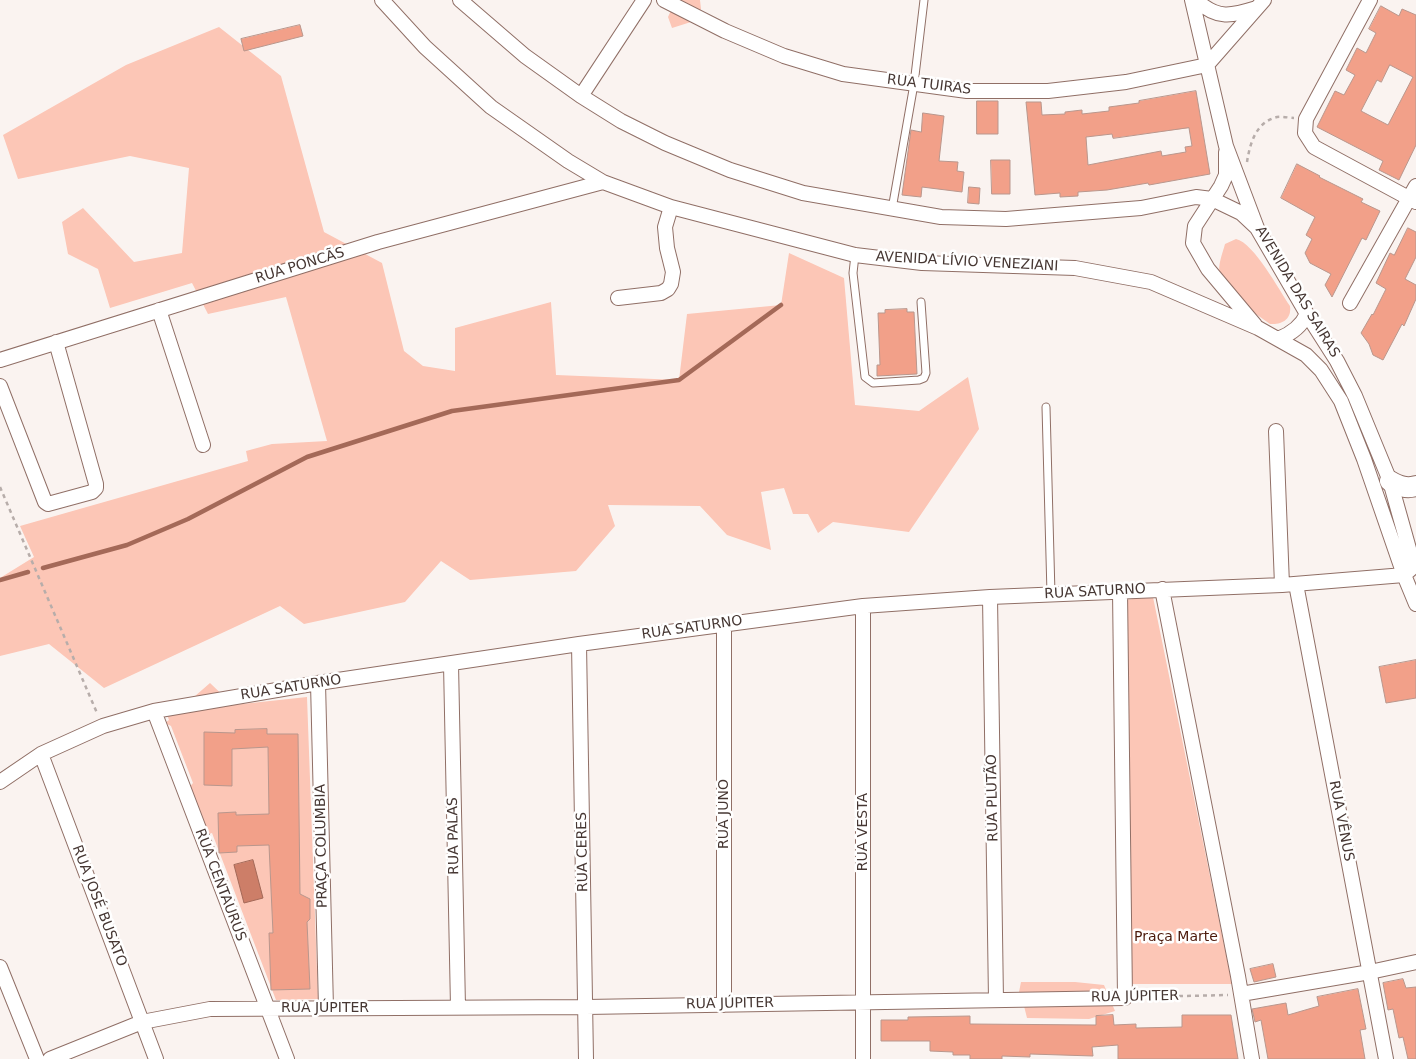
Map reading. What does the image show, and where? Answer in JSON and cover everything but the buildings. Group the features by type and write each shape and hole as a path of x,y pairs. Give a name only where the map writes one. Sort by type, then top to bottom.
{"main road":[{"path":"1390,481 1398,486 1407,488 1416,486"}],"street":[{"name":"AVENIDA LÍVIO VENEZIANI","path":"382,0 425,48 491,107 568,161 603,182 671,207 855,255 922,262 1075,268 1151,282 1258,328 1306,355 1322,370 1337,395 1364,459 1404,575 1416,604"},
{"path":"460,0 525,56 581,96 621,121 665,143 730,170 803,193 942,216 1006,219 1141,208 1196,197 1212,199 1241,213 1257,228"},
{"path":"581,96 644,0"},
{"name":"RUA TUIRAS","path":"664,0 725,31 784,56 843,74 967,91 1048,91 1126,82 1207,65"},
{"name":"AVENIDA DAS SAIRAS","path":"1192,0 1226,146 1257,228 1307,314 1337,360 1355,396 1390,481 1413,563 1412,568 1404,575"},
{"path":"1196,0 1207,9 1219,14 1229,15 1261,4"},
{"path":"1370,0 1306,119 1305,133 1314,147 1413,200"},
{"path":"1207,65 1261,4"},
{"path":"1226,146 1226,175 1195,226 1193,243 1208,269 1258,328"},
{"name":"RUA PONCÃS","path":"0,360 378,242 603,182"},
{"path":"1350,303 1413,200 1416,186"},
{"path":"618,298 661,293 668,289 671,284 673,272 667,248 665,227 671,207"},
{"path":"159,310 203,445"},
{"path":"1278,339 1293,332 1304,321 1307,314"},
{"path":"0,386 45,502 48,504 92,492 96,488 96,484 56,342"},
{"name":"RUA VÊNUS","path":"1276,431 1289,584 1370,972 1386,1059"},
{"name":"RUA SATURNO","path":"0,782 41,754 103,726 154,711 318,683 579,644 863,606 1162,588 1289,584 1404,575"},
{"path":"1162,588 1252,1059"},
{"path":"1120,591 1125,998"},
{"name":"RUA PLUTÃO","path":"990,597 996,1000"},
{"name":"RUA VESTA","path":"863,606 864,1059"},
{"name":"RUA JUNO","path":"724,624 724,1005"},
{"name":"RUA CERES","path":"579,644 586,1059"},
{"name":"RUA PALAS","path":"451,664 458,1008"},
{"name":"PRAÇA COLUMBIA","path":"318,683 326,1008"},
{"name":"RUA CENTAURUS","path":"154,711 287,1059"},
{"name":"RUA JOSÉ BUSATO","path":"41,754 156,1059"},
{"path":"1241,994 1370,972 1416,962"},
{"path":"0,967 37,1059"},
{"name":"RUA JÚPITER","path":"50,1059 142,1022 210,1009 586,1007 1125,998"}],"lane":[{"path":"892,209 914,84 924,0"},
{"path":"855,255 853,274 865,378 868,381 873,383 919,380 924,378 926,373 921,302"},
{"path":"1046,407 1052,594"}],"path":[{"path":"1243,188 1250,143 1260,126 1277,117 1306,119"},
{"path":"0,487 103,726"},
{"name":"RUA JÚPITER","path":"1125,998 1241,994"}],"green space":[{"path":"667,0 700,0 701,9 691,22 672,28 668,17 672,8"},
{"path":"219,27 281,76 324,232 382,263 404,351 423,366 455,371 455,328 551,302 556,375 679,380 687,314 781,305 789,253 844,278 855,405 919,411 968,377 979,429 909,532 833,522 818,533 808,514 793,514 784,488 761,492 771,550 727,535 700,506 608,505 615,526 576,571 470,580 441,561 405,602 304,624 280,606 104,688 49,644 0,656 0,578 34,557 20,526 248,461 246,451 272,444 327,441 286,297 208,314 192,283 110,308 98,269 68,254 62,222 83,208 134,262 182,253 189,168 130,156 18,179 3,135 126,65"},
{"path":"1236,239 1243,242 1258,258 1290,306 1288,318 1282,322 1270,324 1234,296 1223,282 1219,267 1225,244"},
{"name":"Praça Marte","path":"1153,597 1232,984 1132,984 1123,600"},
{"path":"210,683 233,705 307,697 318,999 276,1000 212,833 209,834 188,817 181,797 193,783 171,726 165,723 169,720 166,712 179,710"},
{"path":"1021,982 1075,982 1104,985 1115,1011 1089,1019 1027,1018 1023,1002 1018,997"}],"shaded area":[{"path":"253,860 263,898 244,903 234,865"}],"waterway":[{"path":"43,568 127,545 188,519 307,457 452,411 679,380 781,305"},
{"path":"0,580 28,572"}]}
